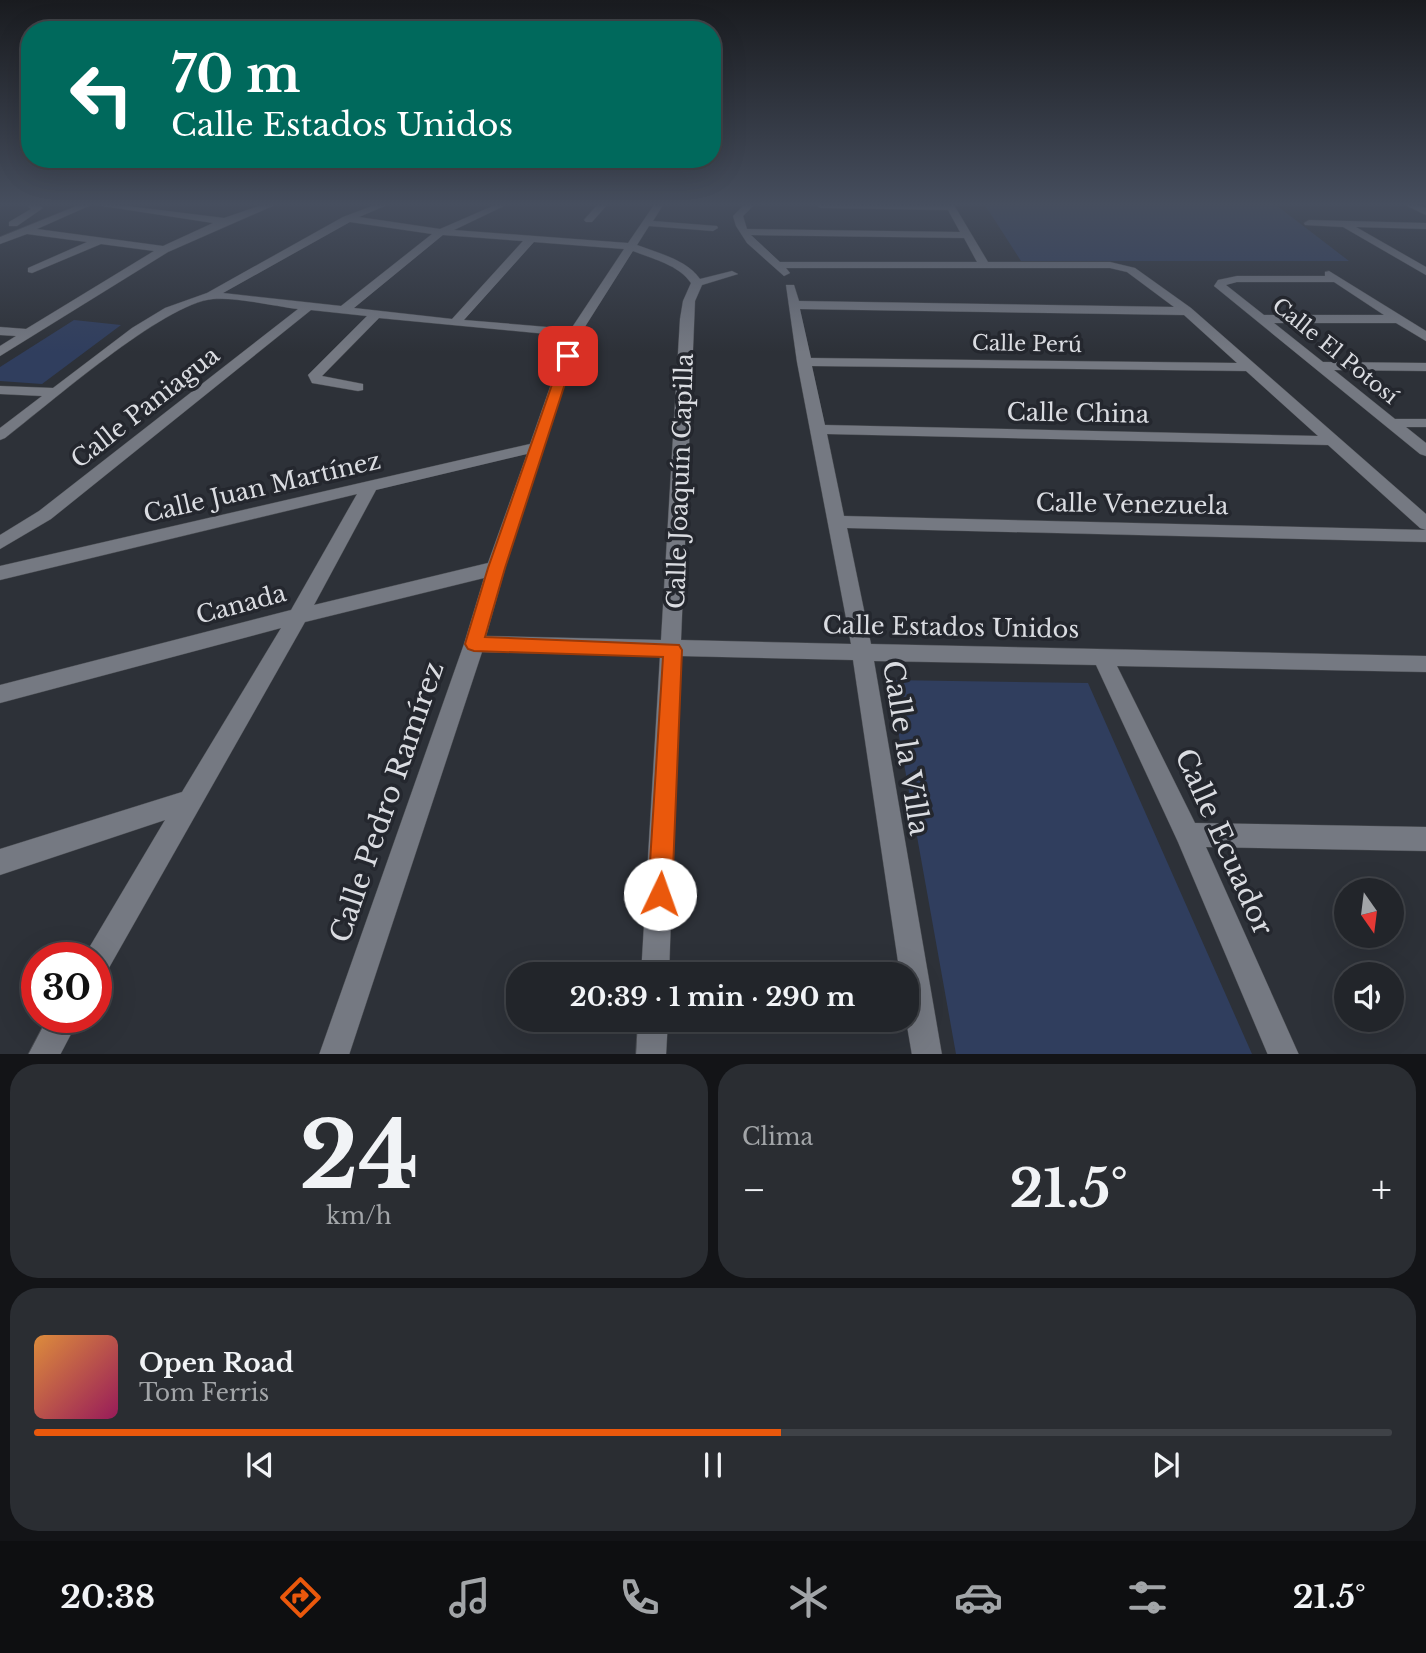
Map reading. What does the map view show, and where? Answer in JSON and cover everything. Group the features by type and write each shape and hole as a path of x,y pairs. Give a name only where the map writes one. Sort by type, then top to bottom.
{"street":[{"path":"32,270 68,254"},
{"path":"0,352 154,254"},
{"path":"0,435 136,331 169,311 211,295 283,254"},
{"path":"346,308 413,254"},
{"path":"455,323 517,254"},
{"name":"Calle Pedro Ramírez","path":"334,1054 474,644 496,568 575,333 625,254"},
{"path":"650,254 677,265 691,274 697,283 732,274"},
{"path":"764,254 779,265 790,289 1187,311"},
{"path":"978,254 984,265"},
{"path":"1396,254 1426,272"},
{"path":"1399,256 1426,255"},
{"path":"779,265 1110,265 1125,268 1187,311 1426,524"},
{"path":"1321,268 1426,337"},
{"name":"Calle El Potosí","path":"1338,279 1237,279 1222,282 1222,289 1426,451"},
{"name":"Calle Joaquín Capilla","path":"656,962 673,650 686,319 689,301 697,283"},
{"name":"Calle la Villa","path":"790,289 862,650 927,1054"},
{"path":"211,295 346,308 455,323 575,333"},
{"name":"Calle Paniagua","path":"3,542 45,515 309,306"},
{"path":"358,387 317,380 315,376 376,314"},
{"path":"1262,319 1399,319"},
{"path":"0,331 28,333"},
{"name":"Calle Perú","path":"804,362 1250,368"},
{"path":"1321,366 1426,367"},
{"path":"0,390 55,392"},
{"path":"1392,423 1426,423"},
{"name":"Calle China","path":"818,429 1336,441"},
{"name":"Calle Juan Martínez","path":"0,573 536,447"},
{"path":"108,942 298,616 369,488"},
{"name":"Calle Venezuela","path":"837,522 1426,536"},
{"name":"Canada","path":"0,694 298,616 496,568"},
{"name":"Calle Estados Unidos","path":"474,644 673,650 862,650 1426,664"},
{"name":"Calle Ecuador","path":"1102,656 1188,835 1284,1054"},
{"path":"0,862 190,801"},
{"path":"1188,835 1426,839"},
{"path":"651,1054 652,1032"},
{"path":"44,1054 56,1033"}],"shaded area":[{"path":"1017,254 1340,254 1349,261 1021,261"},
{"path":"74,320 121,325 42,384 0,381 0,367"},
{"path":"889,680 1088,683 1252,1054 956,1054"}],"route":[{"path":"568,356 496,568 474,644 673,650 660,894"}]}
